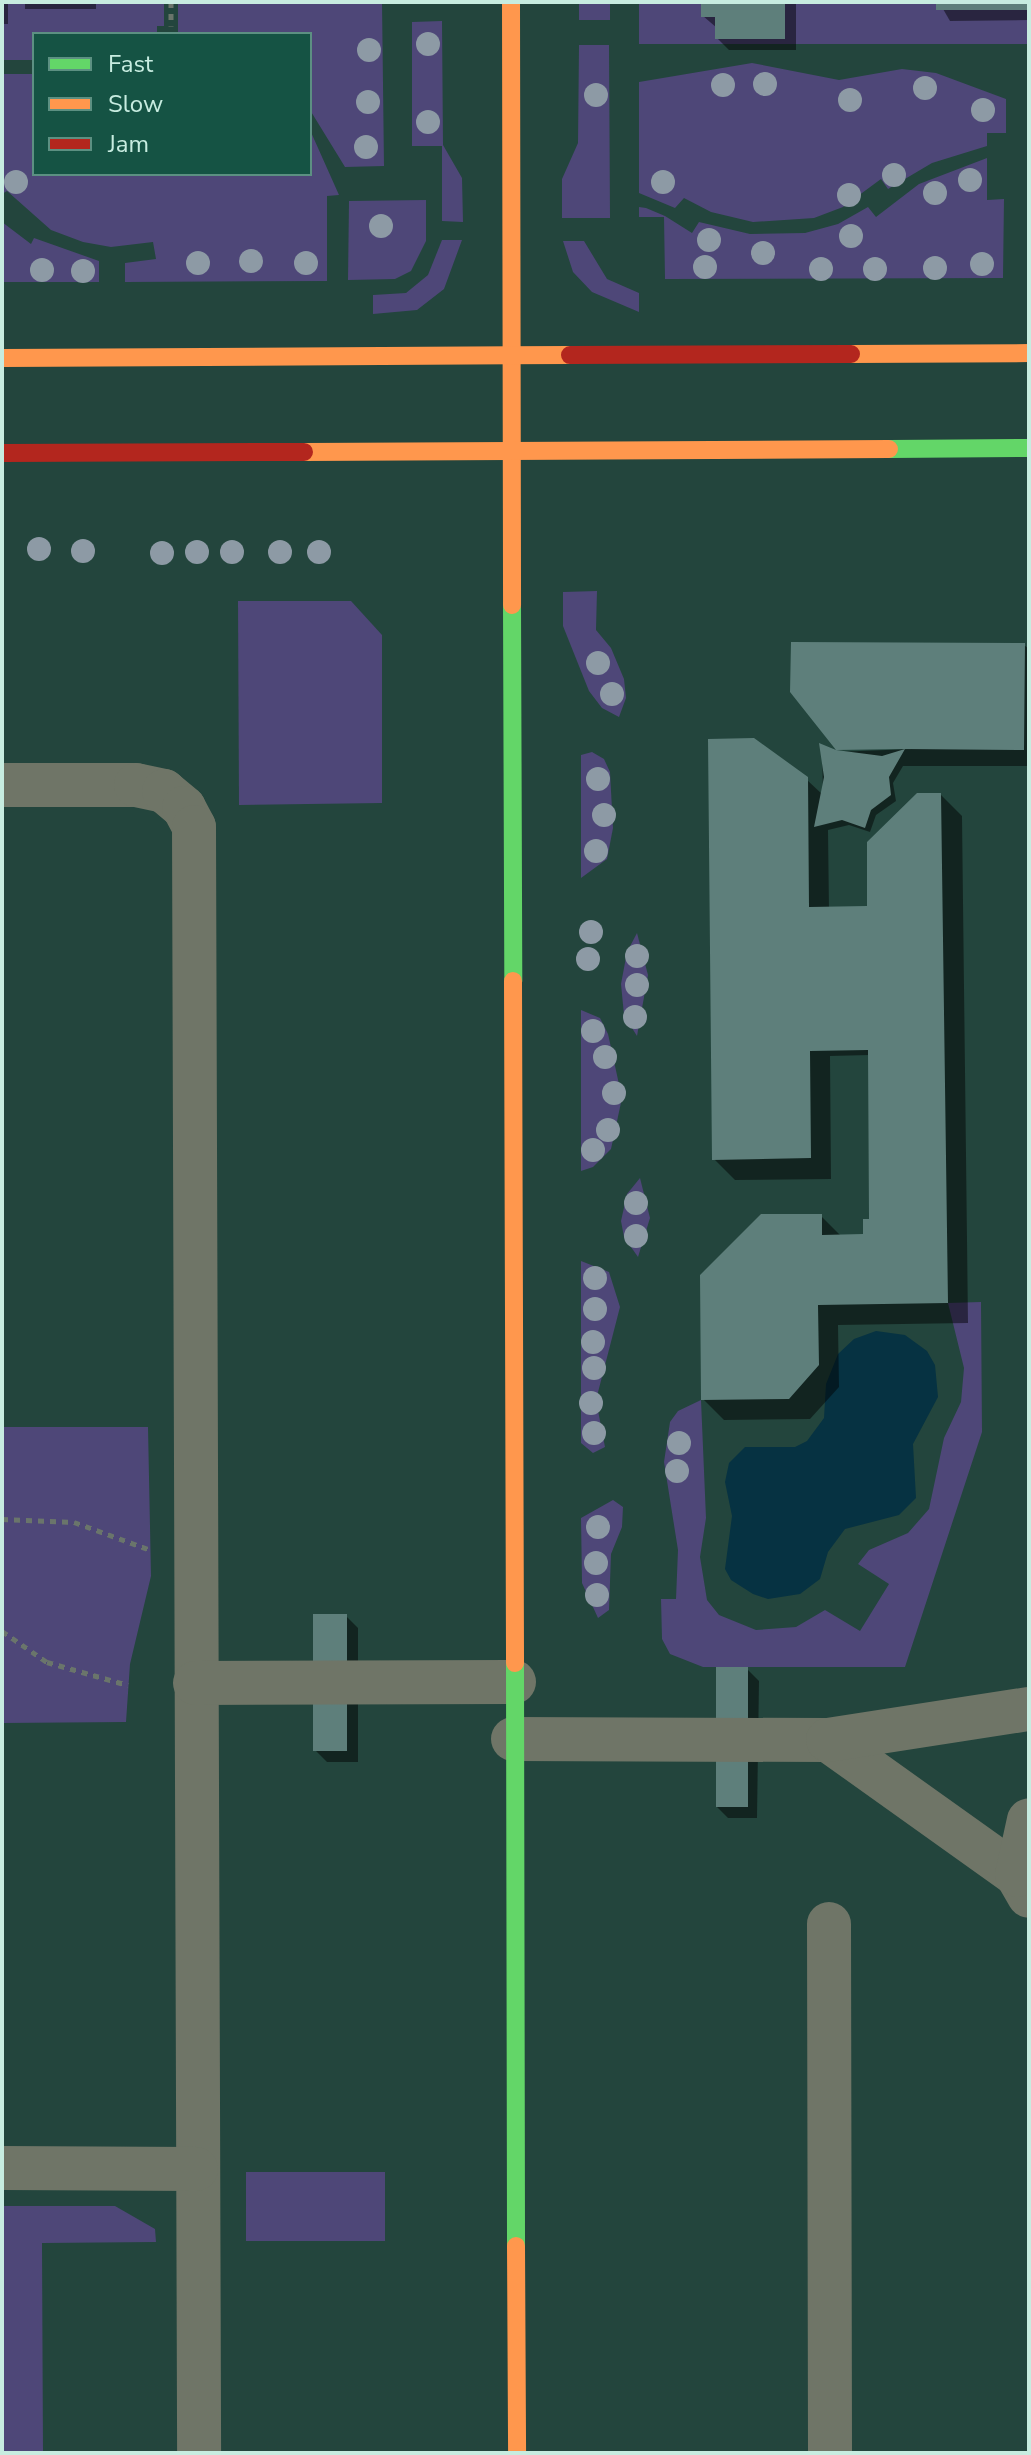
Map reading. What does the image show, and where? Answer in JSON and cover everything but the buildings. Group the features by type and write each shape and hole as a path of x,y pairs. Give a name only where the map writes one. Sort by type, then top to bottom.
{"street":[{"path":"511,2 517,2453"},
{"path":"2,358 1029,353"},
{"path":"2,453 513,448 1029,448"},
{"path":"2,785 136,785 164,791 184,808 194,827 199,2453"},
{"path":"195,1683 514,1682"},
{"path":"513,1739 828,1740 1029,1709"},
{"path":"828,1740 1023,1886"},
{"path":"1023,1886 1029,1820"},
{"path":"829,1924 830,2453"},
{"path":"2,2168 196,2169"}],"path":[{"path":"171,2 171,26"},
{"path":"2,1519 74,1522 151,1550"},
{"path":"2,1631 47,1662 128,1685"}],"shaded area":[{"path":"2,2 164,2 164,26 157,26 157,32 32,32 32,60 2,60"},
{"path":"178,2 382,2 384,166 345,167 312,113 312,32 178,32"},
{"path":"579,2 610,2 610,20 579,20"},
{"path":"639,2 1029,2 1029,44 639,44"},
{"path":"442,21 443,145 462,178 463,222 442,221 442,146 412,146 412,22"},
{"path":"579,45 609,45 610,218 562,218 562,179 578,143"},
{"path":"752,63 839,80 902,69 936,73 1006,99 1006,133 987,133 987,146 932,163 888,189 881,179 843,207 814,218 753,222 711,212 684,198 675,208 639,193 639,82"},
{"path":"2,74 32,74 32,176 312,176 312,134 339,195 327,196 327,281 125,282 125,263 156,259 153,242 111,247 83,242 51,230 7,191 2,194"},
{"path":"987,158 987,200 1004,199 1003,278 665,279 664,217 639,217 639,207 646,208 665,216 692,233 699,222 750,234 805,233 838,224 868,207 876,217 919,184"},
{"path":"426,200 426,241 411,271 395,279 348,280 349,201"},
{"path":"2,222 31,244 34,238 99,261 99,282 2,282"},
{"path":"442,240 462,240 444,289 417,310 373,314 373,295 406,293 428,275"},
{"path":"563,241 584,241 607,279 639,293 639,312 592,292 573,272"},
{"path":"597,591 596,630 611,648 624,679 626,698 619,717 602,708 589,691 563,626 563,592"},
{"path":"238,601 351,601 382,635 382,803 239,805"},
{"path":"592,752 604,759 610,772 613,828 607,859 581,878 581,755"},
{"path":"637,933 648,975 637,1036 624,1015 621,984 627,952"},
{"path":"581,1010 600,1018 608,1034 622,1098 611,1149 593,1167 581,1171"},
{"path":"640,1178 650,1218 638,1257 624,1237 621,1221 627,1194"},
{"path":"581,1261 609,1272 620,1307 596,1400 605,1447 593,1453 581,1443"},
{"path":"981,1302 982,1432 905,1667 703,1667 670,1654 662,1639 661,1599 676,1599 678,1550 664,1462 670,1422 678,1411 701,1400 706,1518 700,1557 707,1600 719,1615 756,1630 796,1627 825,1610 860,1631 889,1584 858,1564 869,1550 908,1533 929,1509 944,1438 961,1402 964,1368 948,1303"},
{"path":"2,1427 148,1427 151,1576 130,1664 126,1722 2,1723"},
{"path":"613,1500 623,1507 622,1527 611,1554 609,1610 598,1618 582,1583 581,1518"},
{"path":"246,2172 385,2172 385,2241 246,2241"},
{"path":"2,2206 115,2206 155,2229 156,2242 42,2243 43,2453 2,2453"}],"water":[{"path":"876,1331 905,1335 927,1351 935,1365 938,1397 913,1444 916,1498 899,1515 845,1529 828,1552 820,1579 800,1594 768,1599 753,1594 731,1580 725,1569 732,1516 725,1482 729,1463 745,1447 795,1447 807,1441 824,1418 826,1384 838,1354 854,1339"}],"traffic: fast":[{"path":"889,449 1029,448"},
{"path":"512,605 513,981"},
{"path":"515,1663 516,2246"}],"traffic: slow":[{"path":"511,2 512,605"},
{"path":"851,354 1029,353"},
{"path":"2,358 570,355"},
{"path":"304,452 889,449"},
{"path":"513,981 515,1663"},
{"path":"516,2246 517,2453"}],"traffic: jam":[{"path":"570,355 851,354"},
{"path":"2,453 304,452"}]}
